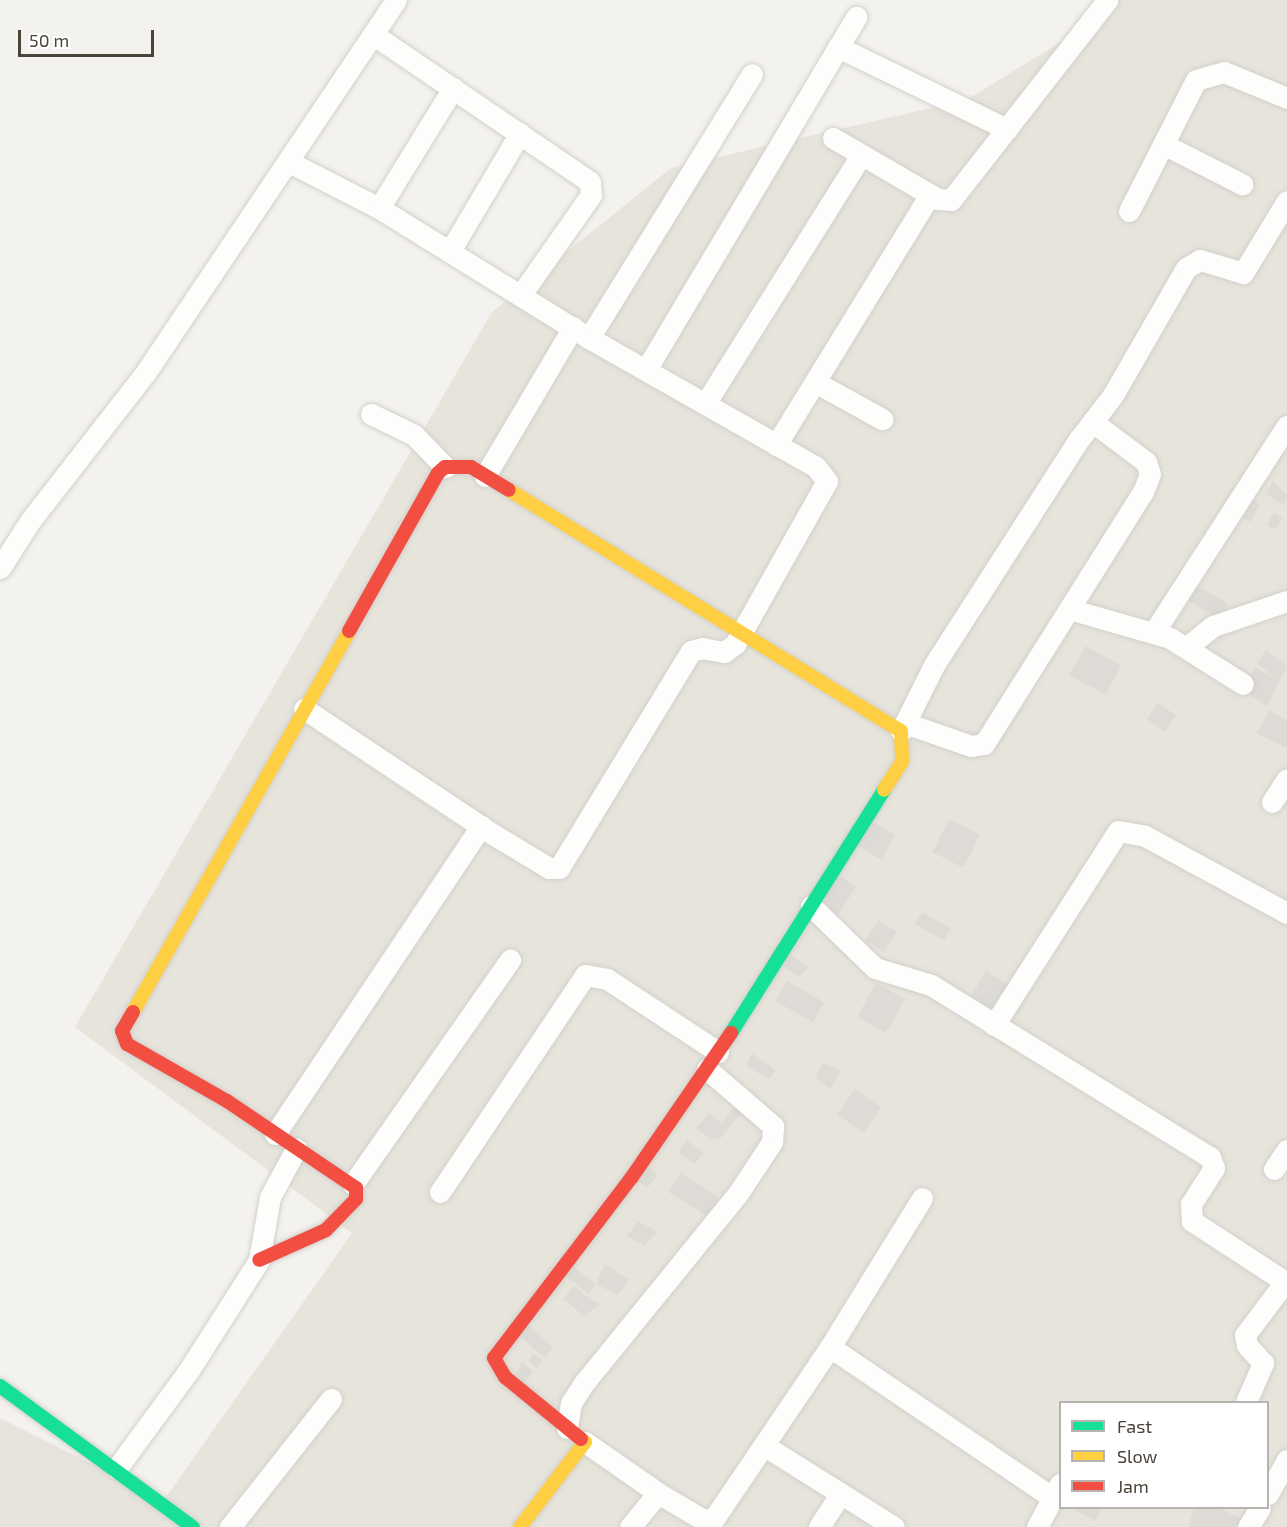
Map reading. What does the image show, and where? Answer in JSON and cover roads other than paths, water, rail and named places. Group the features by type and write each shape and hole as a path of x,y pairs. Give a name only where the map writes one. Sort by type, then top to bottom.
{"street":[{"path":"0,568 30,521 146,372 396,0"},
{"path":"833,138 930,195 951,200 1107,0"},
{"path":"647,368 856,17"},
{"path":"374,35 585,177 592,188 522,293"},
{"path":"838,47 1007,129"},
{"path":"1128,211 1196,80 1205,74 1224,72 1287,98"},
{"path":"485,476 752,74"},
{"path":"380,208 453,88"},
{"path":"450,250 520,133"},
{"path":"1163,144 1242,184"},
{"path":"705,404 861,155"},
{"path":"289,162 380,208 522,293 581,332 647,368 823,473 826,489 742,632 724,652 702,648 691,651 559,868 549,868 304,709"},
{"path":"776,445 930,195"},
{"path":"922,1198 830,1347 713,1520 702,1519 585,1442 505,1377 494,1358 632,1177 712,1060 811,906 902,762 903,727 934,665 1134,361 1192,261 1212,261 1243,273 1287,201"},
{"path":"815,382 882,419"},
{"path":"371,414 414,435 445,467 471,467 903,727 981,746 1069,609 1150,474 1146,462 1093,422"},
{"path":"1154,632 1287,426"},
{"path":"259,1260 326,1230 356,1199 353,1185 275,1134 127,1044 122,1031 408,522 445,467"},
{"path":"1187,647 1214,626 1287,601"},
{"path":"1069,609 1112,625 1154,632 1187,647 1243,684"},
{"path":"1272,802 1287,779"},
{"path":"275,1134 481,825"},
{"path":"994,1025 1118,831 1145,836 1287,913"},
{"path":"811,906 875,968 931,985 1210,1157 1214,1168 1191,1204 1192,1221 1286,1282 1245,1335 1247,1345 1263,1363 1246,1401"},
{"path":"353,1185 510,960"},
{"path":"440,1192 585,975 608,979 712,1060 772,1126 772,1143 737,1195 575,1395 567,1428"},
{"path":"117,1467 189,1370 259,1260 270,1197 296,1149"},
{"path":"1274,1169 1287,1150"},
{"path":"830,1347 1057,1491 1036,1527"},
{"path":"0,1386 117,1467 192,1527"},
{"path":"230,1527 331,1399"},
{"path":"520,1527 585,1442"},
{"path":"765,1446 894,1527"},
{"path":"1270,1485 1287,1460"},
{"path":"630,1527 658,1492"},
{"path":"819,1527 840,1493"},
{"path":"1248,1527 1259,1509"}]}
